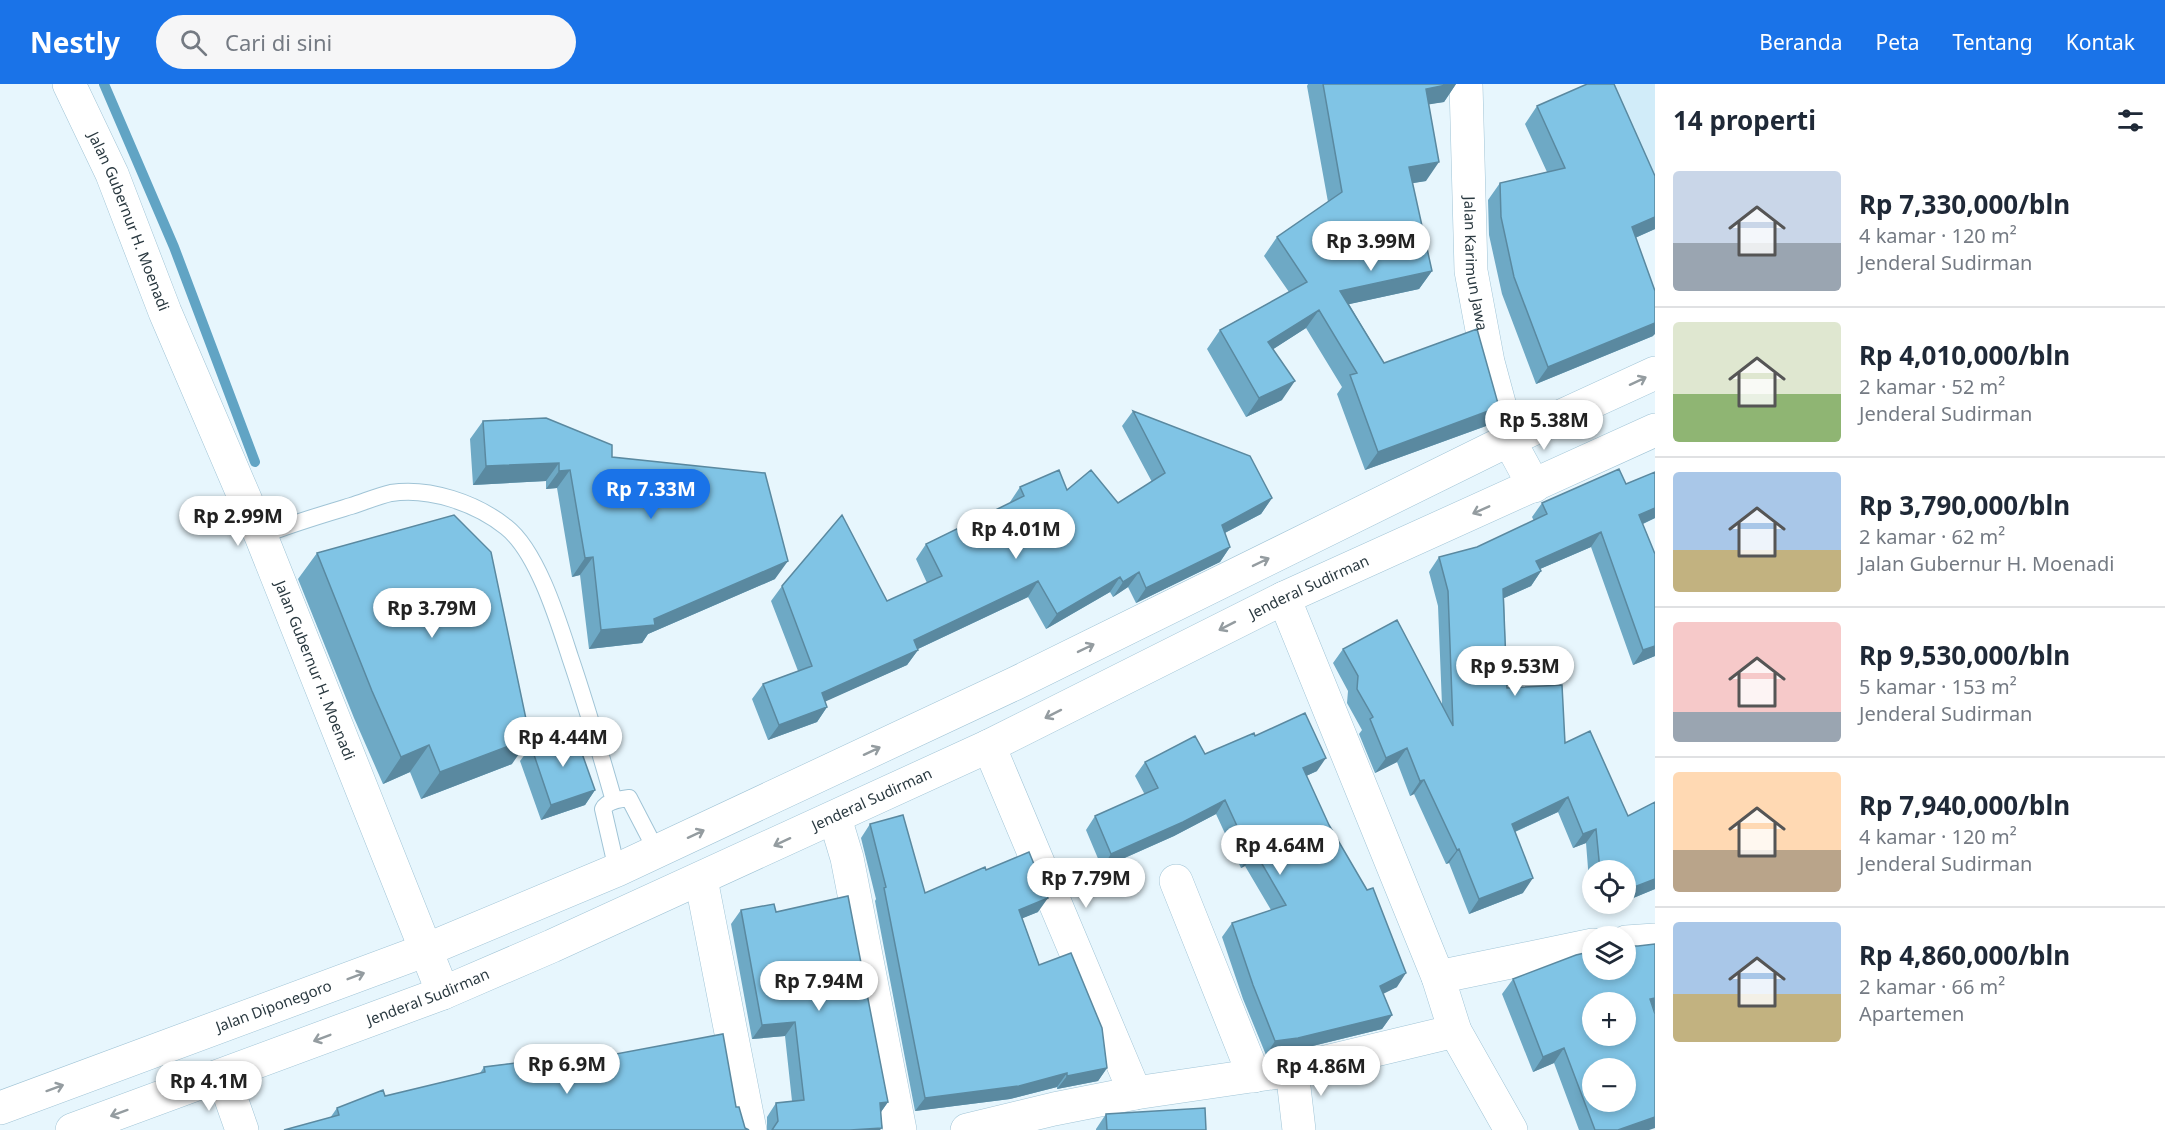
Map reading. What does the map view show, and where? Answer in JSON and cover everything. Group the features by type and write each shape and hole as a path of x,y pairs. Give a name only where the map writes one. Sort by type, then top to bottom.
{"main road":[{"name":"Jalan Gubernur H. Moenadi","path":"69,84 112,174 165,312 261,536 443,993"},
{"name":"Jalan Karimun Jawa","path":"1467,84 1466,135 1471,271 1488,362 1509,440 1534,486"},
{"path":"617,870 1014,684 1509,440 1655,373"},
{"name":"Jenderal Sudirman","path":"72,1130 443,993 701,879 989,746 1284,598 1655,430"},
{"path":"1284,598 1438,977 1455,1031 1510,1130"},
{"path":"989,746 1135,1093"},
{"path":"835,818 847,858 900,1130"},
{"name":"Jalan Diponegoro","path":"0,1108 426,950 617,870"},
{"path":"701,879 750,1130"},
{"path":"1176,881 1254,1076"},
{"path":"1636,941 1655,940"},
{"path":"1438,977 1582,947"},
{"path":"967,1130 1135,1093 1292,1071 1455,1031"},
{"path":"207,1032 242,1130"},
{"path":"1292,1071 1299,1130"}],"lane":[{"path":"261,536 288,525 391,493 426,493 455,500 508,527 542,579 585,702 614,801"},
{"path":"617,870 603,809 604,806 614,801 629,798 657,852"}],"shaded area":[{"path":"1594,84 1655,84 1655,225"}],"building":[{"path":"1323,84 1451,84 1426,89 1439,162 1409,167 1432,271 1340,291 1384,363 1477,329 1499,407 1378,452 1350,375 1357,373 1319,310 1268,342 1295,381 1259,398 1220,330 1307,282 1277,237 1342,192"},
{"path":"1587,84 1614,84 1655,176 1655,217 1632,227 1655,291 1655,323 1548,367 1514,277 1501,217 1500,183 1565,168 1537,106"},
{"path":"1133,411 1250,456 1272,498 1222,525 1230,547 1146,588 1139,572 1123,582 1120,577 1057,614 1038,581 914,640 918,650 822,693 827,707 779,725 763,684 812,666 782,586 842,515 887,601 942,576 926,544 1024,496 1020,487 1059,470 1067,490 1091,470 1118,503 1165,473"},
{"path":"546,418 612,445 612,457 765,473 788,561 654,619 655,625 601,630 593,557 585,558 570,470 559,471 559,463 486,466 483,421"},
{"path":"1619,469 1626,484 1655,472 1655,508 1639,515 1655,554 1655,646 1643,650 1601,532 1536,561 1541,571 1503,589 1507,688 1562,685 1565,743 1590,731 1628,816 1655,802 1655,879 1636,886 1636,860 1599,860 1596,829 1583,834 1568,797 1512,824 1533,878 1479,899 1459,849 1457,850 1424,780 1420,781 1407,748 1386,758 1370,719 1373,717 1357,689 1358,676 1343,649 1397,620 1453,726 1448,591 1439,557 1477,547 1547,514 1542,503"},
{"path":"454,515 491,552 530,738 440,772 429,745 401,757 317,553"},
{"path":"1305,713 1326,758 1303,768 1329,825 1367,890 1373,888 1406,973 1380,986 1392,1015 1298,1038 1275,1041 1232,923 1286,905 1255,852 1250,854 1225,800 1183,822 1111,854 1095,816 1158,788 1145,762 1195,736 1205,754 1254,733 1255,736"},
{"path":"574,731 595,790 551,805 531,746"},
{"path":"903,815 925,893 985,867 986,870 1029,852 1048,898 1019,910 1039,965 1071,953 1102,1028 1107,1068 1067,1076 1067,1073 1019,1086 925,1098 884,888 886,887 870,824"},
{"path":"848,896 888,1102 880,1103 882,1128 772,1130 778,1121 776,1103 804,1100 795,1022 762,1025 741,910 774,904 776,912"},
{"path":"1655,944 1655,998 1650,999 1655,1014 1655,1117 1618,1130 1595,1130 1588,1112 1636,1112 1636,1058 1582,1058 1582,1096 1564,1048 1543,1057 1513,979 1582,954 1582,980 1636,980 1636,946"},
{"path":"723,1034 736,1107 739,1107 745,1128 749,1130 284,1130 339,1115 337,1108 383,1090 385,1096 485,1072 484,1067 531,1061 530,1057 576,1048 579,1061"},
{"path":"1205,1108 1206,1130 1107,1130 1106,1114"}],"waterway":[{"path":"104,84 174,247 255,462"}]}
